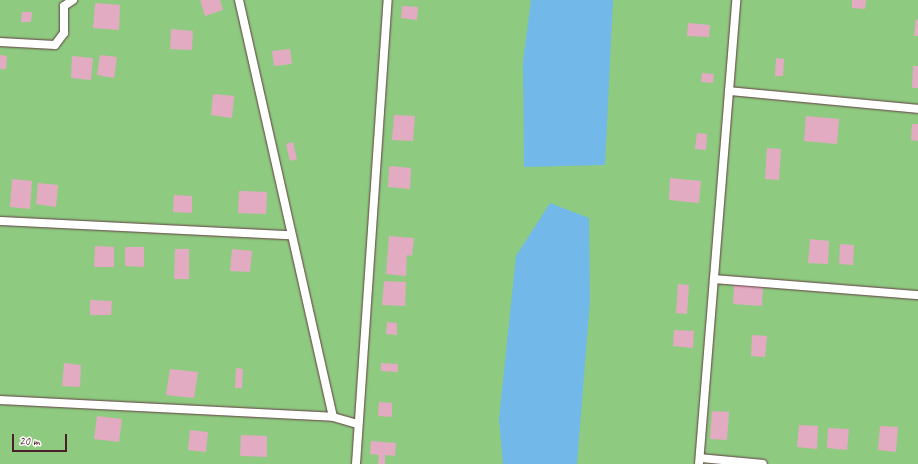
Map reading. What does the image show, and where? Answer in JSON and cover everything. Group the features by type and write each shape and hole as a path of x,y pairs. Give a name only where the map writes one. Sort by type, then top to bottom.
{"lane":[{"path":"0,42 55,45 64,33 64,6 73,0"},
{"path":"239,0 333,417"},
{"path":"356,464 357,424 388,0"},
{"path":"736,0 699,461 763,464"},
{"path":"729,91 918,109"},
{"path":"0,221 291,235"},
{"path":"714,278 918,295"},
{"path":"0,400 333,417 357,424"}],"green space":[{"path":"0,0 918,0 918,464 0,464"}],"water":[{"path":"531,0 613,0 605,165 524,167 523,62"},
{"path":"550,203 589,218 590,300 577,464 503,464 499,419 516,256"}],"building":[{"path":"200,0 220,0 223,10 205,16"},
{"path":"852,0 866,0 865,9 852,8"},
{"path":"95,3 120,5 119,30 93,28"},
{"path":"402,6 418,7 417,20 401,18"},
{"path":"22,12 32,12 31,22 21,22"},
{"path":"916,19 918,20 918,36 914,36"},
{"path":"688,23 710,25 709,37 687,36"},
{"path":"171,29 193,31 192,50 170,49"},
{"path":"290,49 292,64 274,66 272,51"},
{"path":"0,55 7,56 6,69 0,69"},
{"path":"100,55 117,57 114,78 97,75"},
{"path":"72,56 93,58 91,80 71,78"},
{"path":"776,58 784,59 783,76 775,76"},
{"path":"913,66 918,66 918,88 912,88"},
{"path":"702,73 714,74 713,83 701,82"},
{"path":"213,94 234,96 232,118 211,115"},
{"path":"394,115 415,116 413,141 392,140"},
{"path":"806,116 839,119 837,144 804,141"},
{"path":"912,124 918,124 918,141 911,140"},
{"path":"697,133 707,134 706,150 695,149"},
{"path":"293,142 297,159 290,161 286,144"},
{"path":"767,148 781,149 779,180 765,179"},
{"path":"389,166 411,168 410,189 388,187"},
{"path":"670,178 701,181 699,203 669,200"},
{"path":"12,179 32,181 30,209 10,207"},
{"path":"38,183 58,185 56,207 36,204"},
{"path":"239,191 267,192 266,214 238,213"},
{"path":"174,195 192,196 192,213 173,212"},
{"path":"389,236 414,238 412,256 407,255 406,276 386,274"},
{"path":"810,239 829,241 828,264 808,263"},
{"path":"840,244 854,245 853,265 839,264"},
{"path":"95,246 114,247 114,267 94,267"},
{"path":"125,247 144,247 144,267 125,266"},
{"path":"175,249 189,249 189,279 174,279"},
{"path":"232,249 252,251 250,272 230,271"},
{"path":"384,281 406,282 405,306 382,305"},
{"path":"678,284 689,285 687,314 676,313"},
{"path":"734,285 763,287 762,306 733,304"},
{"path":"90,300 112,301 111,315 90,315"},
{"path":"387,322 397,323 397,335 386,334"},
{"path":"674,330 694,331 693,348 673,346"},
{"path":"752,335 767,336 765,357 751,356"},
{"path":"64,363 81,365 80,387 62,386"},
{"path":"381,363 398,364 398,372 381,371"},
{"path":"236,368 243,369 242,388 235,388"},
{"path":"170,369 198,372 194,398 166,395"},
{"path":"379,402 392,403 392,417 378,416"},
{"path":"712,411 729,412 727,440 710,439"},
{"path":"97,416 122,419 119,442 94,439"},
{"path":"799,425 818,426 817,449 797,447"},
{"path":"880,426 898,427 896,452 878,450"},
{"path":"828,428 849,429 847,450 827,448"},
{"path":"190,430 208,432 206,452 188,450"},
{"path":"241,435 267,436 267,457 240,456"},
{"path":"371,441 396,443 395,456 385,455 385,464 378,464 379,455 370,454"}]}
